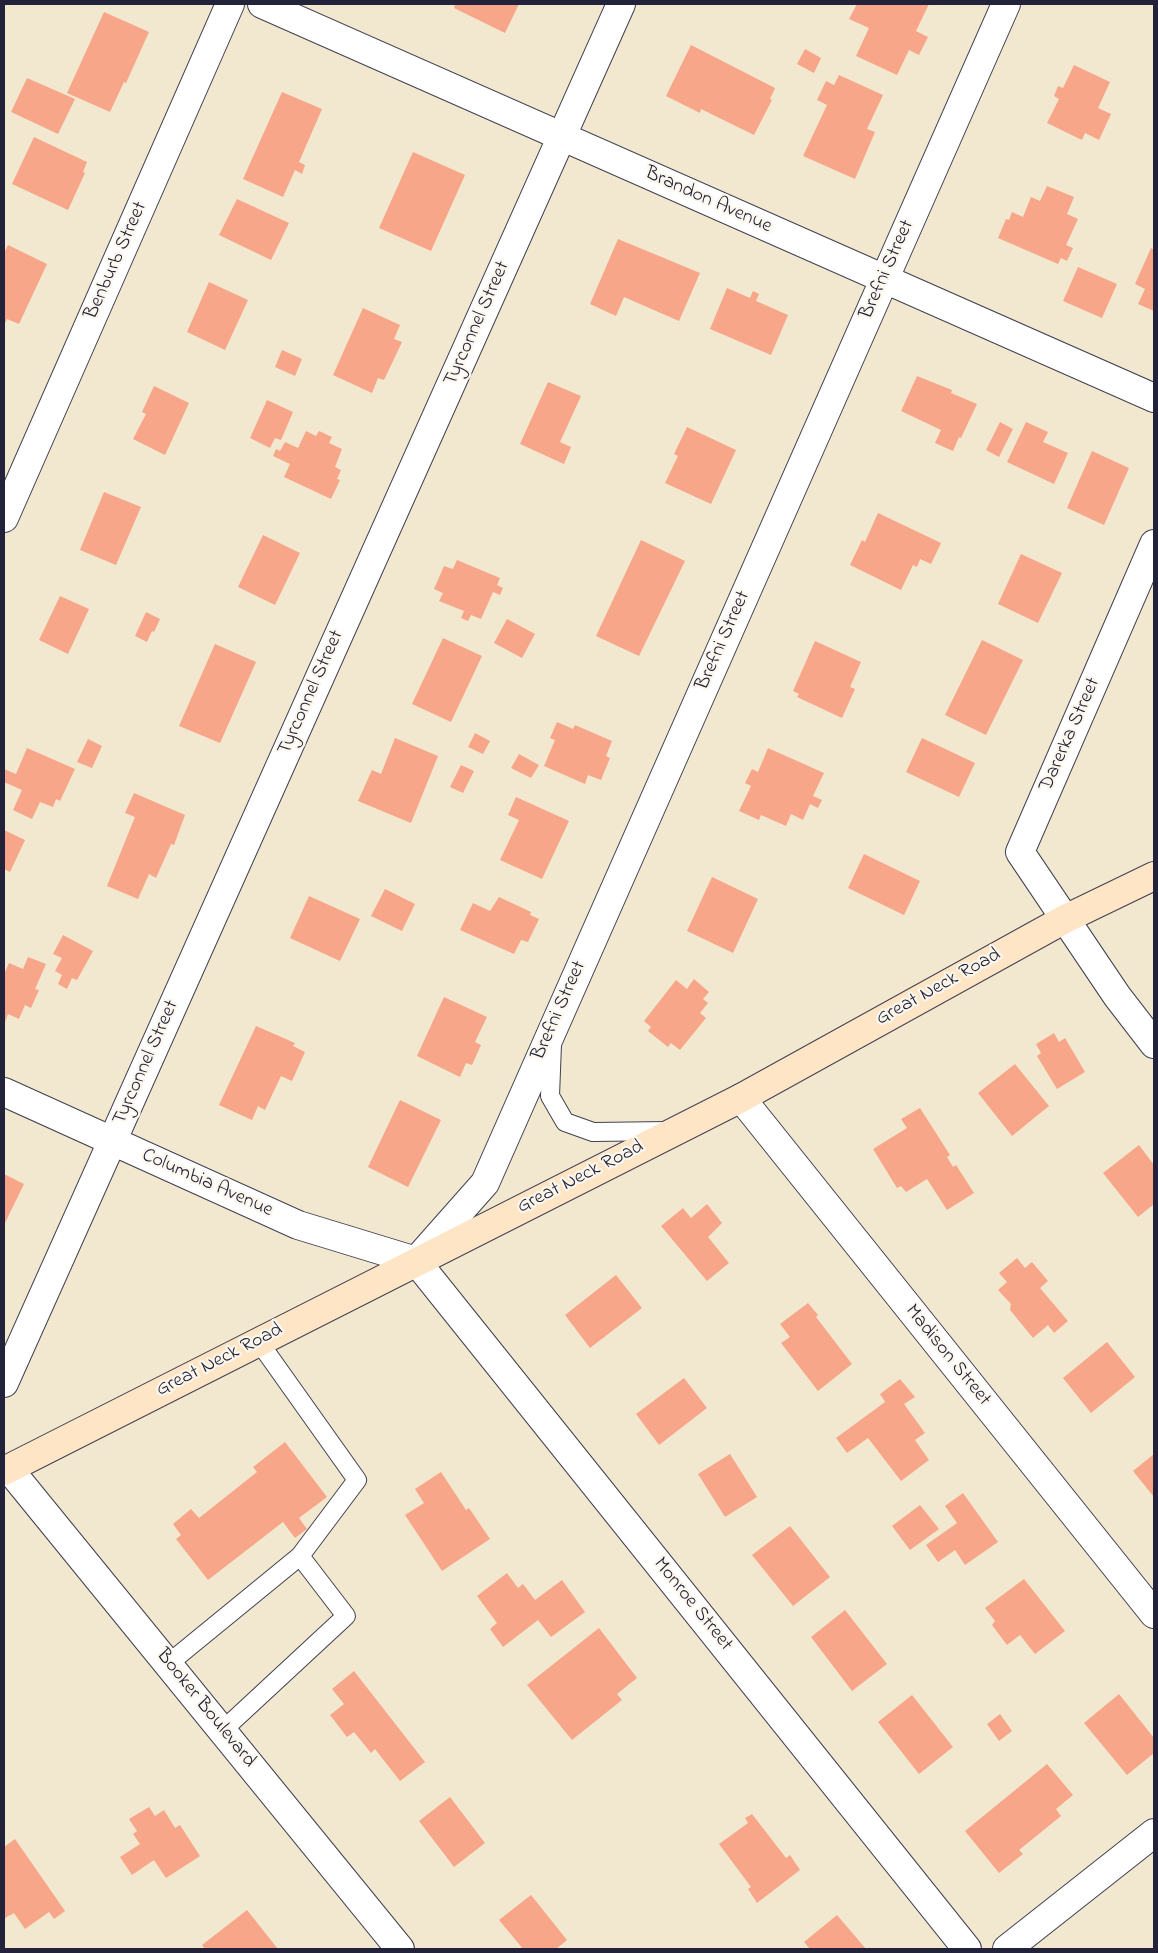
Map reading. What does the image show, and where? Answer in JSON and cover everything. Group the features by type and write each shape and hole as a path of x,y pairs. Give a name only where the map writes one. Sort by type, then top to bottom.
{"main road":[{"name":"Great Neck Road","path":"6,1470 740,1098 1065,919 1154,876"}],"street":[{"name":"Benburb Street","path":"4,518 230,4"},
{"name":"Brandon Avenue","path":"262,4 883,280 1154,398"},
{"name":"Tyrconnel Street","path":"4,1383 621,4"},
{"name":"Brefni Street","path":"416,1261 484,1182 1006,4"},
{"name":"Darerka Street","path":"1065,919 1020,852 1154,544"},
{"path":"1065,919 1117,996 1154,1044"},
{"name":"Columbia Avenue","path":"4,1092 298,1225 416,1261"},
{"name":"Madison Street","path":"740,1098 1154,1614"},
{"name":"Monroe Street","path":"416,1261 968,1949"},
{"name":"Booker Boulevard","path":"6,1470 168,1664 400,1949"},
{"path":"1007,1949 1154,1833"}],"lane":[{"path":"553,1027 550,1096 566,1122 593,1132 673,1131"},
{"path":"168,1664 300,1556 357,1480 259,1342"},
{"path":"222,1731 346,1616 300,1556"}],"building":[{"path":"455,4 519,4 505,33 454,8"},
{"path":"857,4 929,4 916,31 928,37 919,55 909,50 897,75 856,56 869,28 849,19"},
{"path":"104,12 149,32 126,83 124,82 110,112 67,93"},
{"path":"691,45 775,88 770,99 772,100 754,135 701,109 700,113 666,96"},
{"path":"805,49 821,58 814,73 797,64"},
{"path":"1074,65 1110,82 1098,108 1111,114 1099,140 1085,133 1082,140 1047,123 1059,99 1054,96 1058,86 1063,88"},
{"path":"839,75 883,95 867,129 875,132 855,179 803,156 827,105 817,100 826,81 834,85"},
{"path":"27,78 75,99 58,134 11,112"},
{"path":"282,92 322,109 299,162 305,165 302,174 295,170 283,197 243,179"},
{"path":"34,137 87,162 83,172 85,173 68,210 12,184"},
{"path":"413,152 465,175 431,251 379,228"},
{"path":"1047,186 1074,197 1067,214 1078,219 1066,245 1073,248 1067,261 1061,258 1058,264 998,238 1006,219 1009,220 1012,212 1023,217 1031,197 1040,201"},
{"path":"237,199 289,223 271,260 219,235"},
{"path":"618,239 700,273 679,321 624,297 616,316 590,304"},
{"path":"8,245 47,264 19,324 7,319 4,325 4,253"},
{"path":"1151,248 1154,250 1154,311 1138,304 1145,289 1135,284"},
{"path":"1078,267 1117,284 1102,318 1063,301"},
{"path":"209,282 248,300 225,350 187,332"},
{"path":"727,288 750,298 753,291 759,294 756,301 788,315 771,355 710,329"},
{"path":"363,308 400,325 394,339 402,342 384,380 378,378 372,393 333,375"},
{"path":"282,350 302,359 295,376 275,367"},
{"path":"917,376 952,390 951,393 977,404 953,451 935,443 941,430 901,411"},
{"path":"548,382 581,396 560,442 571,447 564,464 520,444"},
{"path":"154,386 189,403 165,455 133,439 146,414 142,412"},
{"path":"267,400 293,412 281,440 275,438 270,448 250,438"},
{"path":"1000,422 1013,429 999,457 986,450"},
{"path":"1026,422 1048,432 1043,442 1068,453 1054,484 1007,462"},
{"path":"687,427 736,450 711,504 665,483 678,456 674,454"},
{"path":"306,431 316,436 319,431 332,437 329,443 342,449 335,467 341,470 337,479 340,480 331,499 284,477 290,464 273,456 276,449 280,451 285,442 298,448"},
{"path":"1092,451 1129,468 1104,525 1067,508"},
{"path":"104,492 141,507 116,565 80,550"},
{"path":"878,513 941,543 931,564 920,559 917,567 913,565 901,590 850,565 862,540 865,542"},
{"path":"263,535 300,553 275,605 238,587"},
{"path":"641,540 685,561 639,656 596,636"},
{"path":"1021,554 1062,573 1038,623 998,604"},
{"path":"457,560 500,578 497,585 503,588 500,595 493,592 481,619 471,615 468,621 461,618 464,611 439,601 443,593 434,589 444,566 453,569"},
{"path":"60,596 89,609 68,654 39,640"},
{"path":"146,612 160,619 147,642 135,636"},
{"path":"507,619 535,634 522,658 494,643"},
{"path":"443,638 482,656 451,722 412,704"},
{"path":"982,640 1023,660 986,735 945,715"},
{"path":"815,641 861,662 850,687 855,689 842,718 797,697 799,694 793,691"},
{"path":"215,644 256,662 220,743 179,726"},
{"path":"557,722 573,729 575,725 612,741 606,756 610,758 601,780 588,775 585,784 544,766 555,740 550,738"},
{"path":"475,733 490,741 483,754 468,747"},
{"path":"395,738 438,756 411,823 358,801 372,770 381,774"},
{"path":"922,738 975,763 959,797 906,772"},
{"path":"88,739 102,746 92,768 77,762"},
{"path":"27,748 75,769 60,801 56,799 53,807 40,802 32,819 13,810 22,790 4,782 4,769 16,774"},
{"path":"768,748 824,773 813,796 822,800 818,808 810,804 803,820 791,814 786,826 761,815 759,820 739,811 751,786 745,783 752,769 758,772"},
{"path":"519,754 539,765 531,778 511,768"},
{"path":"461,765 474,771 463,793 450,787"},
{"path":"134,793 185,815 174,845 171,844 156,878 149,874 138,899 107,886 135,817 125,813"},
{"path":"516,797 569,821 542,879 500,860 519,820 508,815"},
{"path":"4,830 25,840 10,872 4,869"},
{"path":"864,854 920,881 904,915 848,888"},
{"path":"712,877 758,899 733,953 687,931"},
{"path":"385,889 415,904 402,931 371,916"},
{"path":"309,896 360,919 340,961 290,938"},
{"path":"499,897 531,912 530,915 539,919 528,942 521,940 514,954 460,930 473,903 490,911"},
{"path":"63,935 93,951 77,980 72,978 67,989 58,984 62,975 55,971 62,958 53,954"},
{"path":"28,957 46,964 35,989 39,990 31,1008 25,1005 19,1019 8,1014 4,1024 4,974 9,963 23,969"},
{"path":"694,979 709,992 703,999 708,1003 700,1013 706,1018 680,1050 671,1043 668,1047 648,1031 651,1027 644,1021 676,980 687,989"},
{"path":"444,997 487,1017 475,1042 481,1045 472,1065 466,1063 460,1077 417,1056"},
{"path":"256,1026 295,1043 293,1046 305,1052 292,1081 281,1076 265,1110 258,1106 252,1120 219,1105"},
{"path":"1054,1033 1059,1042 1065,1038 1085,1072 1057,1089 1037,1056 1041,1053 1036,1044"},
{"path":"1015,1064 1049,1106 1012,1136 978,1093"},
{"path":"400,1100 441,1120 408,1187 368,1167"},
{"path":"920,1108 950,1155 947,1157 953,1167 956,1165 974,1193 947,1210 927,1179 906,1192 901,1186 897,1188 873,1149 907,1128 901,1119"},
{"path":"1139,1145 1154,1165 1154,1204 1138,1217 1103,1173"},
{"path":"4,1174 24,1184 4,1225"},
{"path":"707,1204 722,1223 708,1237 729,1263 707,1281 661,1226 683,1208 691,1218"},
{"path":"1017,1258 1025,1268 1032,1262 1048,1281 1040,1288 1068,1321 1054,1333 1048,1325 1033,1338 1010,1310 1011,1304 998,1290 1007,1282 999,1273"},
{"path":"616,1275 642,1308 590,1348 565,1315"},
{"path":"808,1303 818,1315 816,1317 852,1364 818,1391 781,1343 790,1337 780,1324"},
{"path":"1107,1342 1135,1377 1091,1413 1063,1378"},
{"path":"684,1378 707,1408 659,1445 636,1414"},
{"path":"900,1379 915,1397 904,1404 925,1433 915,1440 929,1460 901,1481 868,1438 847,1453 836,1438 885,1402 880,1394"},
{"path":"285,1442 327,1497 299,1518 307,1529 295,1538 283,1522 208,1580 176,1539 181,1535 173,1524 191,1509 199,1518 257,1472 253,1467"},
{"path":"730,1454 757,1497 725,1517 698,1474"},
{"path":"1154,1454 1154,1497 1133,1471"},
{"path":"441,1472 466,1510 469,1508 490,1539 442,1571 405,1515 424,1503 415,1489"},
{"path":"963,1493 998,1542 965,1565 955,1550 938,1562 926,1545 957,1523 945,1506"},
{"path":"920,1505 939,1529 910,1550 892,1526"},
{"path":"790,1526 830,1577 793,1606 752,1555"},
{"path":"507,1573 518,1588 523,1584 535,1600 562,1580 585,1612 551,1637 538,1620 503,1647 490,1629 497,1623 477,1596"},
{"path":"1024,1579 1065,1631 1035,1654 1020,1635 1007,1645 992,1625 995,1621 985,1608"},
{"path":"845,1610 887,1664 852,1691 811,1637"},
{"path":"599,1628 637,1678 617,1694 622,1700 572,1740 527,1685"},
{"path":"354,1671 425,1762 400,1781 375,1749 371,1753 354,1732 347,1737 330,1715 344,1704 332,1689"},
{"path":"1119,1694 1154,1738 1154,1753 1127,1775 1084,1723"},
{"path":"912,1695 953,1747 919,1774 878,1722"},
{"path":"1000,1714 1012,1731 999,1741 987,1724"},
{"path":"1047,1764 1073,1795 1056,1809 1061,1816 1019,1850 1023,1854 999,1873 965,1831"},
{"path":"450,1797 485,1843 454,1867 419,1821"},
{"path":"149,1807 155,1816 164,1810 175,1828 180,1825 200,1856 166,1878 154,1860 132,1875 120,1857 140,1844 133,1834 137,1831 129,1819"},
{"path":"752,1814 786,1858 790,1855 800,1870 757,1903 748,1889 751,1887 719,1844 748,1823 745,1818"},
{"path":"15,1839 65,1911 54,1919 49,1912 25,1929 14,1913 5,1918 4,1916 4,1847"},
{"path":"531,1895 567,1940 556,1949 523,1949 499,1920"},
{"path":"247,1910 278,1949 205,1949 202,1945"},
{"path":"837,1915 866,1949 810,1949 804,1942"}]}
